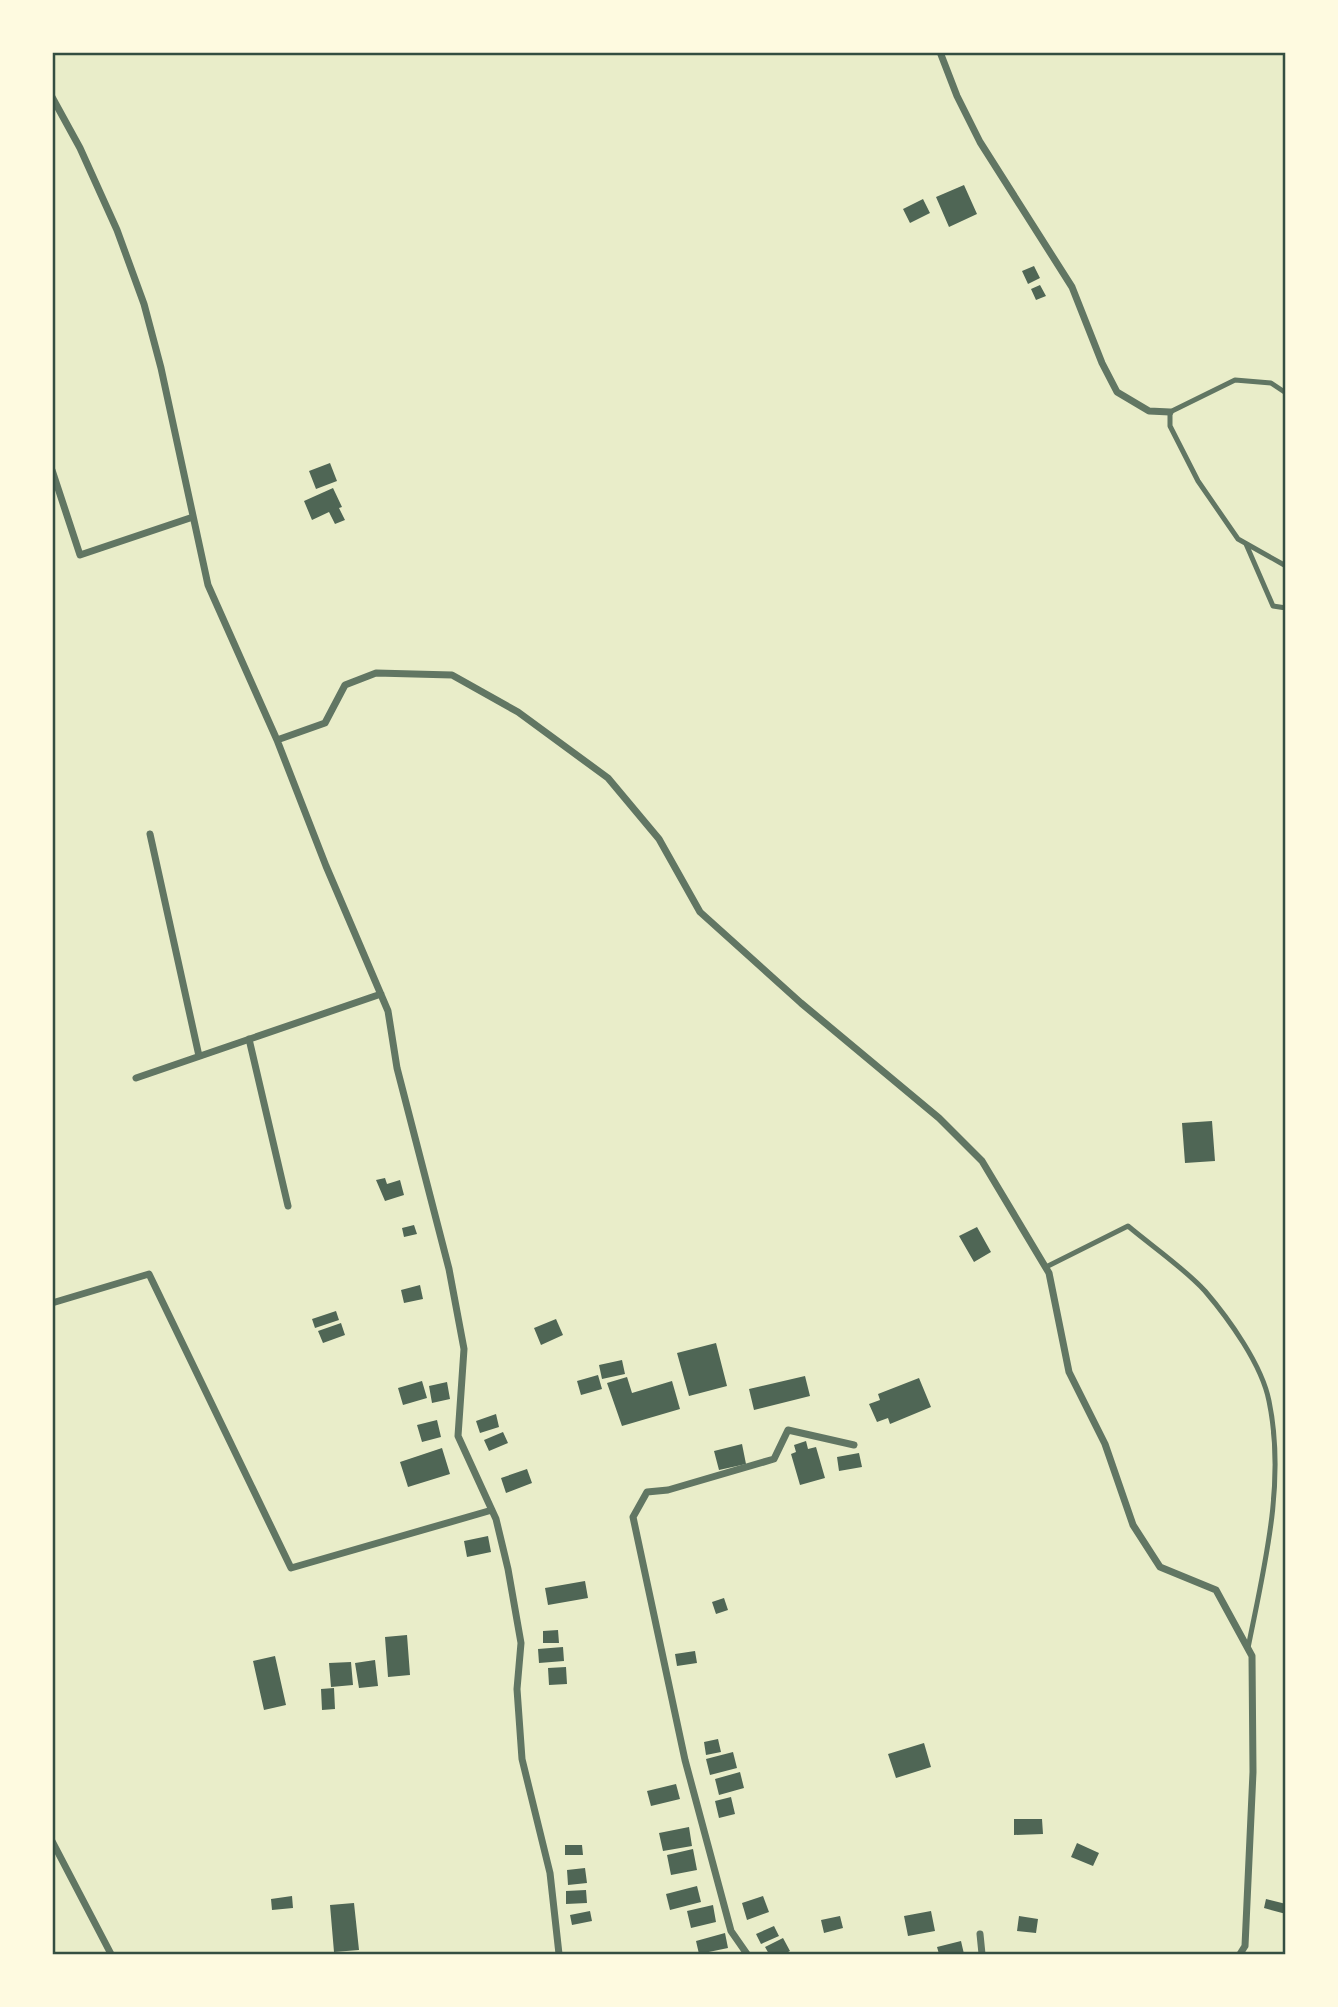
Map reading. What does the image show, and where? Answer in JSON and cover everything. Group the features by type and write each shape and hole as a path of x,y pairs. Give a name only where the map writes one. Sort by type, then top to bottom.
{"street":[{"path":"940,52 957,96 980,142 1072,287 1117,393 1149,411 1170,412"},
{"path":"52,97 80,148 117,230 145,304 208,585 277,740 326,866 388,1011 397,1068 449,1269 464,1349 457,1436 496,1519 508,1569 521,1643 517,1689 522,1759 550,1873 559,1955"},
{"path":"52,470 80,555 193,517"},
{"path":"277,740 325,723 345,685 376,673 452,676 518,712 608,778 659,839 700,912 801,1003 939,1118 982,1161 1049,1273 1069,1372 1105,1444 1133,1525 1160,1567 1216,1590 1252,1656 1253,1772 1245,1947 1240,1955"},
{"path":"150,834 199,1056"},
{"path":"136,1077 381,994"},
{"path":"249,1039 288,1206"},
{"path":"52,1303 149,1274 291,1568 492,1510"},
{"path":"747,1955 731,1931 685,1760 633,1517 647,1492 668,1490 774,1459 788,1430 855,1445"},
{"path":"52,1841 111,1955"},
{"path":"980,1934 982,1955"}],"lane":[{"path":"1286,393 1271,383 1235,380 1170,412 1170,426 1198,481 1238,539 1286,566"},
{"path":"1246,543 1273,606 1286,608"},
{"path":"1046,1267 1128,1226 1203,1289 1220,1310 1258,1369 1269,1400 1276,1463 1270,1536 1248,1649"}],"building":[{"path":"964,185 977,214 949,227 936,197"},
{"path":"923,199 930,213 910,223 903,209"},
{"path":"1034,266 1040,278 1028,284 1022,271"},
{"path":"1040,285 1046,296 1036,300 1031,289"},
{"path":"330,463 337,481 316,489 309,471"},
{"path":"333,488 345,520 335,524 329,512 312,520 304,501"},
{"path":"1212,1121 1215,1161 1185,1163 1182,1123"},
{"path":"385,1178 387,1184 400,1180 404,1195 385,1201 376,1180"},
{"path":"414,1225 417,1234 404,1237 402,1228"},
{"path":"977,1227 991,1252 974,1262 959,1236"},
{"path":"420,1285 423,1299 404,1303 401,1290"},
{"path":"336,1311 339,1320 315,1328 312,1319"},
{"path":"556,1319 563,1335 541,1345 534,1328"},
{"path":"341,1323 345,1335 323,1343 318,1331"},
{"path":"716,1343 727,1386 689,1396 677,1353"},
{"path":"622,1360 625,1374 602,1379 599,1365"},
{"path":"598,1375 602,1389 581,1395 577,1381"},
{"path":"805,1376 810,1396 754,1410 749,1389"},
{"path":"627,1377 632,1393 672,1381 680,1409 622,1426 607,1383"},
{"path":"919,1378 931,1407 890,1424 888,1418 877,1422 869,1404 880,1400 878,1394"},
{"path":"422,1381 427,1398 403,1405 398,1388"},
{"path":"447,1382 450,1399 432,1403 429,1386"},
{"path":"496,1414 499,1427 480,1433 476,1421"},
{"path":"437,1420 441,1437 422,1442 417,1425"},
{"path":"503,1432 508,1443 489,1451 484,1440"},
{"path":"806,1441 808,1449 816,1447 825,1478 800,1485 791,1454 796,1452 794,1445"},
{"path":"742,1444 746,1464 719,1470 714,1451"},
{"path":"442,1448 450,1474 408,1487 400,1462"},
{"path":"859,1453 862,1467 839,1471 837,1457"},
{"path":"527,1469 532,1483 506,1493 501,1478"},
{"path":"488,1536 491,1552 467,1557 464,1541"},
{"path":"585,1581 588,1598 548,1605 545,1588"},
{"path":"724,1598 728,1610 716,1614 712,1602"},
{"path":"558,1630 559,1643 543,1643 543,1631"},
{"path":"407,1635 410,1675 388,1677 385,1637"},
{"path":"563,1647 564,1661 539,1663 538,1649"},
{"path":"695,1651 697,1663 677,1666 675,1654"},
{"path":"275,1656 286,1705 264,1710 253,1661"},
{"path":"375,1660 378,1686 359,1688 355,1663"},
{"path":"351,1662 353,1685 331,1687 329,1663"},
{"path":"566,1667 567,1684 549,1685 548,1668"},
{"path":"334,1688 335,1709 322,1710 321,1689"},
{"path":"718,1739 721,1752 706,1755 704,1742"},
{"path":"924,1743 931,1767 896,1778 888,1754"},
{"path":"733,1752 737,1768 710,1775 706,1759"},
{"path":"740,1772 744,1788 719,1795 715,1779"},
{"path":"676,1784 680,1799 651,1806 647,1791"},
{"path":"731,1797 735,1814 719,1818 715,1801"},
{"path":"1014,1819 1042,1819 1043,1834 1014,1835"},
{"path":"689,1827 692,1846 663,1851 659,1833"},
{"path":"1077,1843 1099,1853 1093,1866 1071,1857"},
{"path":"565,1845 582,1845 583,1855 565,1855"},
{"path":"693,1849 697,1870 671,1875 667,1855"},
{"path":"585,1868 587,1883 568,1885 567,1870"},
{"path":"697,1886 701,1902 670,1910 666,1894"},
{"path":"586,1890 587,1903 566,1904 566,1891"},
{"path":"292,1896 293,1908 272,1910 271,1899"},
{"path":"763,1896 769,1912 747,1920 742,1903"},
{"path":"1266,1899 1286,1904 1286,1914 1264,1908"},
{"path":"354,1903 359,1950 334,1952 330,1905"},
{"path":"713,1905 716,1922 691,1928 687,1911"},
{"path":"590,1911 592,1921 572,1925 570,1915"},
{"path":"931,1911 935,1931 908,1936 904,1916"},
{"path":"840,1916 843,1928 824,1933 821,1920"},
{"path":"1019,1916 1038,1919 1036,1933 1017,1931"},
{"path":"774,1926 779,1936 761,1944 756,1934"},
{"path":"725,1933 728,1948 699,1954 696,1941"},
{"path":"783,1938 790,1951 784,1954 769,1954 765,1947"},
{"path":"961,1941 964,1954 939,1954 937,1947"}]}
